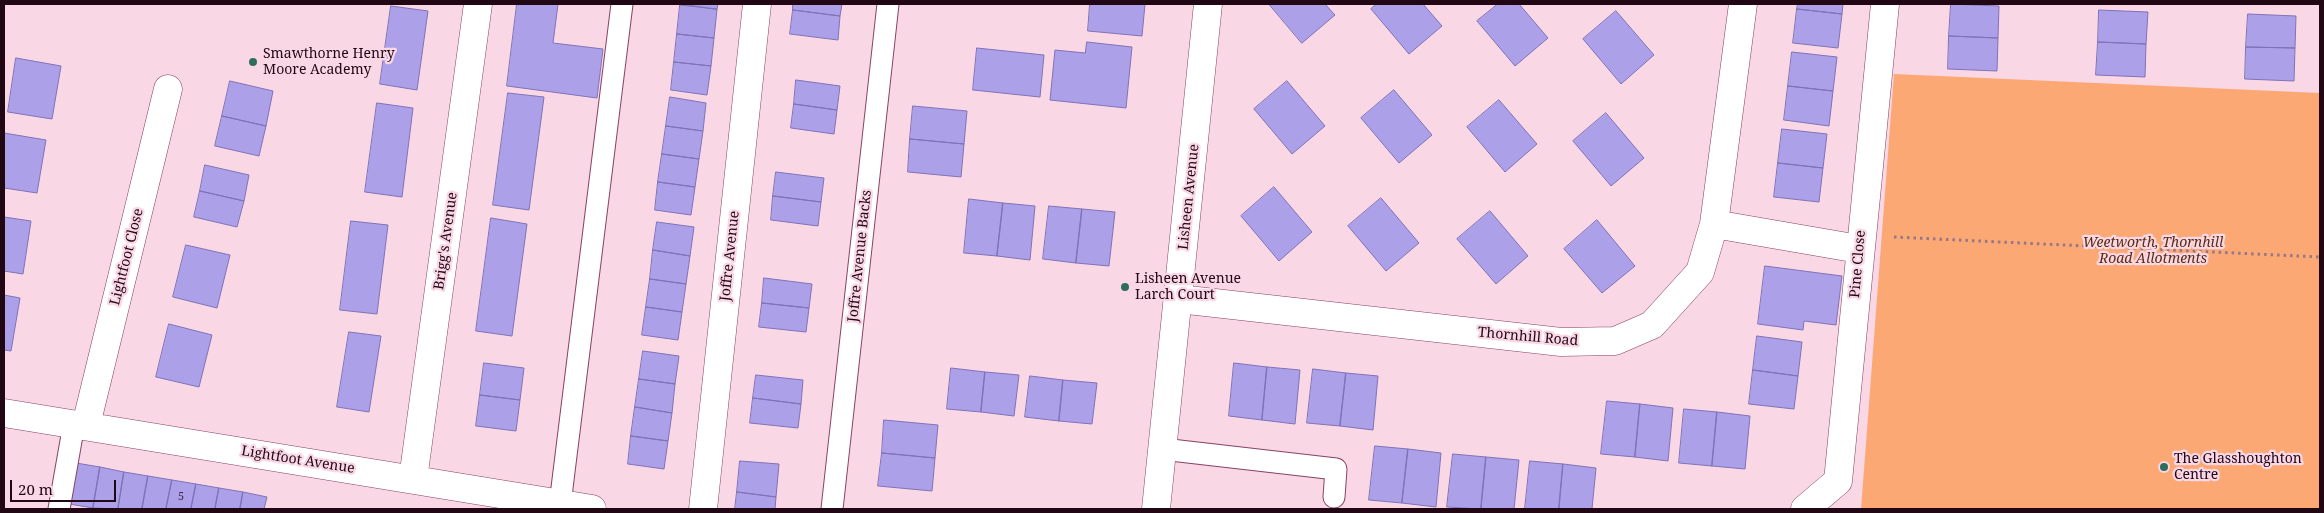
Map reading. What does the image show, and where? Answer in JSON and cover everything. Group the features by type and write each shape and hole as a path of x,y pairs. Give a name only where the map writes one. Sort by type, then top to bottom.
{"street":[{"name":"Brigg's Avenue","path":"413,479 478,4"},
{"name":"Joffre Avenue","path":"703,509 756,4"},
{"name":"Lisheen Avenue","path":"1156,509 1208,4"},
{"name":"Thornhill Road","path":"1179,299 1561,342 1615,341 1652,325 1678,299 1700,272 1714,224 1743,4"},
{"name":"Pine Close","path":"1805,509 1838,482 1860,242 1885,4"},
{"name":"Lightfoot Close","path":"80,425 168,89"},
{"path":"1714,224 1860,242"},
{"name":"Lightfoot Avenue","path":"4,413 592,509"}],"lane":[{"path":"560,504 622,4"},
{"name":"Joffre Avenue Backs","path":"832,509 888,4"},
{"path":"59,509 80,425"},
{"path":"1162,449 1336,469 1334,496"}],"path":[{"path":"1860,242 2320,257"}],"green space":[{"name":"Weetworth, Thornhill Road Allotments","path":"1894,74 2320,93 2320,509 1861,509"}],"building":[{"path":"517,4 558,4 553,43 603,49 597,98 507,86"},
{"path":"681,4 718,4 717,9"},
{"path":"793,4 842,4 840,16 793,10"},
{"path":"1090,4 1145,4 1142,36 1088,31"},
{"path":"1269,4 1325,4 1335,15 1302,43"},
{"path":"1377,4 1423,4 1442,26 1409,54 1371,9"},
{"path":"1498,4 1519,4 1548,38 1515,66 1477,21"},
{"path":"1798,4 1843,4 1842,14 1797,9"},
{"path":"1951,4 1999,6 1998,38 1949,36"},
{"path":"680,5 717,9 714,38 677,34"},
{"path":"391,6 428,11 417,90 380,84"},
{"path":"1797,9 1842,14 1838,48 1793,43"},
{"path":"793,10 840,16 838,40 790,34"},
{"path":"2099,10 2148,12 2146,44 2098,42"},
{"path":"1616,11 1654,55 1621,84 1583,39"},
{"path":"2248,14 2296,16 2295,48 2246,47"},
{"path":"677,34 714,38 711,66 674,62"},
{"path":"1949,36 1998,38 1997,71 1948,69"},
{"path":"1087,42 1132,47 1126,108 1050,100 1055,50 1085,53"},
{"path":"2098,42 2146,44 2145,77 2096,75"},
{"path":"2246,47 2295,48 2294,81 2245,79"},
{"path":"977,48 1044,55 1040,97 973,90"},
{"path":"1792,52 1837,57 1833,91 1788,86"},
{"path":"16,58 61,66 52,119 8,112"},
{"path":"674,62 711,66 707,95 671,90"},
{"path":"796,80 840,86 837,110 794,104"},
{"path":"230,81 273,91 266,126 222,116"},
{"path":"1287,81 1325,126 1292,154 1254,109"},
{"path":"1788,86 1833,91 1829,126 1784,120"},
{"path":"1394,90 1432,135 1399,163 1361,118"},
{"path":"508,93 544,97 529,210 493,205"},
{"path":"670,97 706,103 703,131 666,126"},
{"path":"1499,100 1537,144 1505,172 1467,127"},
{"path":"377,103 413,108 402,197 365,192"},
{"path":"794,104 837,110 834,134 791,128"},
{"path":"913,106 967,111 964,144 910,139"},
{"path":"1606,113 1644,158 1611,186 1573,141"},
{"path":"222,116 266,126 259,156 215,146"},
{"path":"666,126 703,131 699,159 662,154"},
{"path":"1782,129 1827,134 1823,168 1778,163"},
{"path":"4,133 46,140 37,193 4,188"},
{"path":"910,139 964,144 961,177 908,172"},
{"path":"662,154 699,159 695,187 658,182"},
{"path":"1778,163 1823,168 1819,202 1774,197"},
{"path":"205,165 249,175 244,201 200,191"},
{"path":"776,172 824,178 821,202 773,196"},
{"path":"658,182 695,187 691,215 655,210"},
{"path":"1274,187 1312,232 1279,261 1241,216"},
{"path":"200,191 244,201 237,227 194,217"},
{"path":"773,196 821,202 818,226 771,220"},
{"path":"1381,198 1419,243 1386,271 1348,226"},
{"path":"969,199 1003,203 997,256 964,253"},
{"path":"1003,203 1035,206 1030,260 997,256"},
{"path":"1049,206 1082,209 1076,263 1043,259"},
{"path":"1082,209 1115,212 1109,266 1076,263"},
{"path":"1490,211 1528,256 1496,284 1457,239"},
{"path":"4,217 31,221 23,274 4,271"},
{"path":"491,218 527,224 512,336 476,331"},
{"path":"1597,220 1635,266 1602,293 1564,249"},
{"path":"351,221 388,225 377,314 340,310"},
{"path":"657,222 694,227 690,256 653,250"},
{"path":"186,245 230,255 217,308 173,297"},
{"path":"653,250 690,256 686,284 650,279"},
{"path":"1765,266 1842,276 1836,325 1804,321 1803,330 1758,324"},
{"path":"764,278 812,284 809,308 762,303"},
{"path":"650,279 686,284 682,312 646,307"},
{"path":"4,295 20,298 11,351 4,350"},
{"path":"762,303 809,308 806,332 759,327"},
{"path":"646,307 682,312 678,340 642,335"},
{"path":"169,324 212,335 199,387 156,377"},
{"path":"349,332 381,336 369,412 337,407"},
{"path":"1757,336 1802,342 1798,376 1753,370"},
{"path":"643,351 679,356 675,384 639,379"},
{"path":"484,363 524,368 520,400 480,395"},
{"path":"1234,363 1267,367 1262,420 1229,416"},
{"path":"1267,367 1300,370 1295,424 1262,420"},
{"path":"951,368 985,372 981,412 947,409"},
{"path":"1313,369 1346,373 1340,426 1307,423"},
{"path":"1753,370 1798,376 1794,409 1749,404"},
{"path":"985,372 1019,375 1014,416 981,412"},
{"path":"1346,373 1378,376 1373,430 1340,426"},
{"path":"756,375 803,380 801,404 753,398"},
{"path":"1030,376 1063,380 1059,421 1025,417"},
{"path":"639,379 675,384 672,413 635,407"},
{"path":"1063,380 1097,383 1092,424 1059,421"},
{"path":"480,395 520,400 516,431 476,426"},
{"path":"753,398 801,404 798,428 750,423"},
{"path":"1607,401 1640,404 1635,457 1601,454"},
{"path":"1640,404 1673,408 1668,461 1635,457"},
{"path":"635,407 672,413 668,441 631,436"},
{"path":"1684,409 1717,412 1712,466 1679,463"},
{"path":"1717,412 1750,416 1745,469 1712,466"},
{"path":"884,420 938,425 935,458 882,453"},
{"path":"631,436 668,441 664,469 628,464"},
{"path":"1375,446 1408,449 1402,503 1369,500"},
{"path":"1408,449 1441,453 1436,507 1402,503"},
{"path":"882,453 935,458 932,491 878,486"},
{"path":"1453,454 1486,457 1481,509 1447,507"},
{"path":"1486,457 1519,460 1514,509 1481,509"},
{"path":"740,461 779,464 776,497 737,492"},
{"path":"1530,461 1563,464 1559,509 1525,509"},
{"path":"76,463 100,467 93,508 69,504"},
{"path":"1563,464 1596,468 1592,509 1559,509"},
{"path":"100,467 124,472 118,509 93,508"},
{"path":"124,472 148,476 142,509 118,509"},
{"path":"148,476 172,480 166,509 142,509"},
{"path":"172,480 196,484 191,509 166,509"},
{"path":"196,484 219,488 215,509 191,509"},
{"path":"219,488 243,492 240,509 215,509"},
{"path":"243,492 267,497 264,509 240,509"},
{"path":"737,492 776,497 775,509 735,509"}],"place":[{"name":"Smawthorne Henry Moore Academy","path":"253,62"},
{"name":"Lisheen Avenue Larch Court","path":"1125,287"},
{"name":"The Glasshoughton Centre","path":"2164,467"}]}
